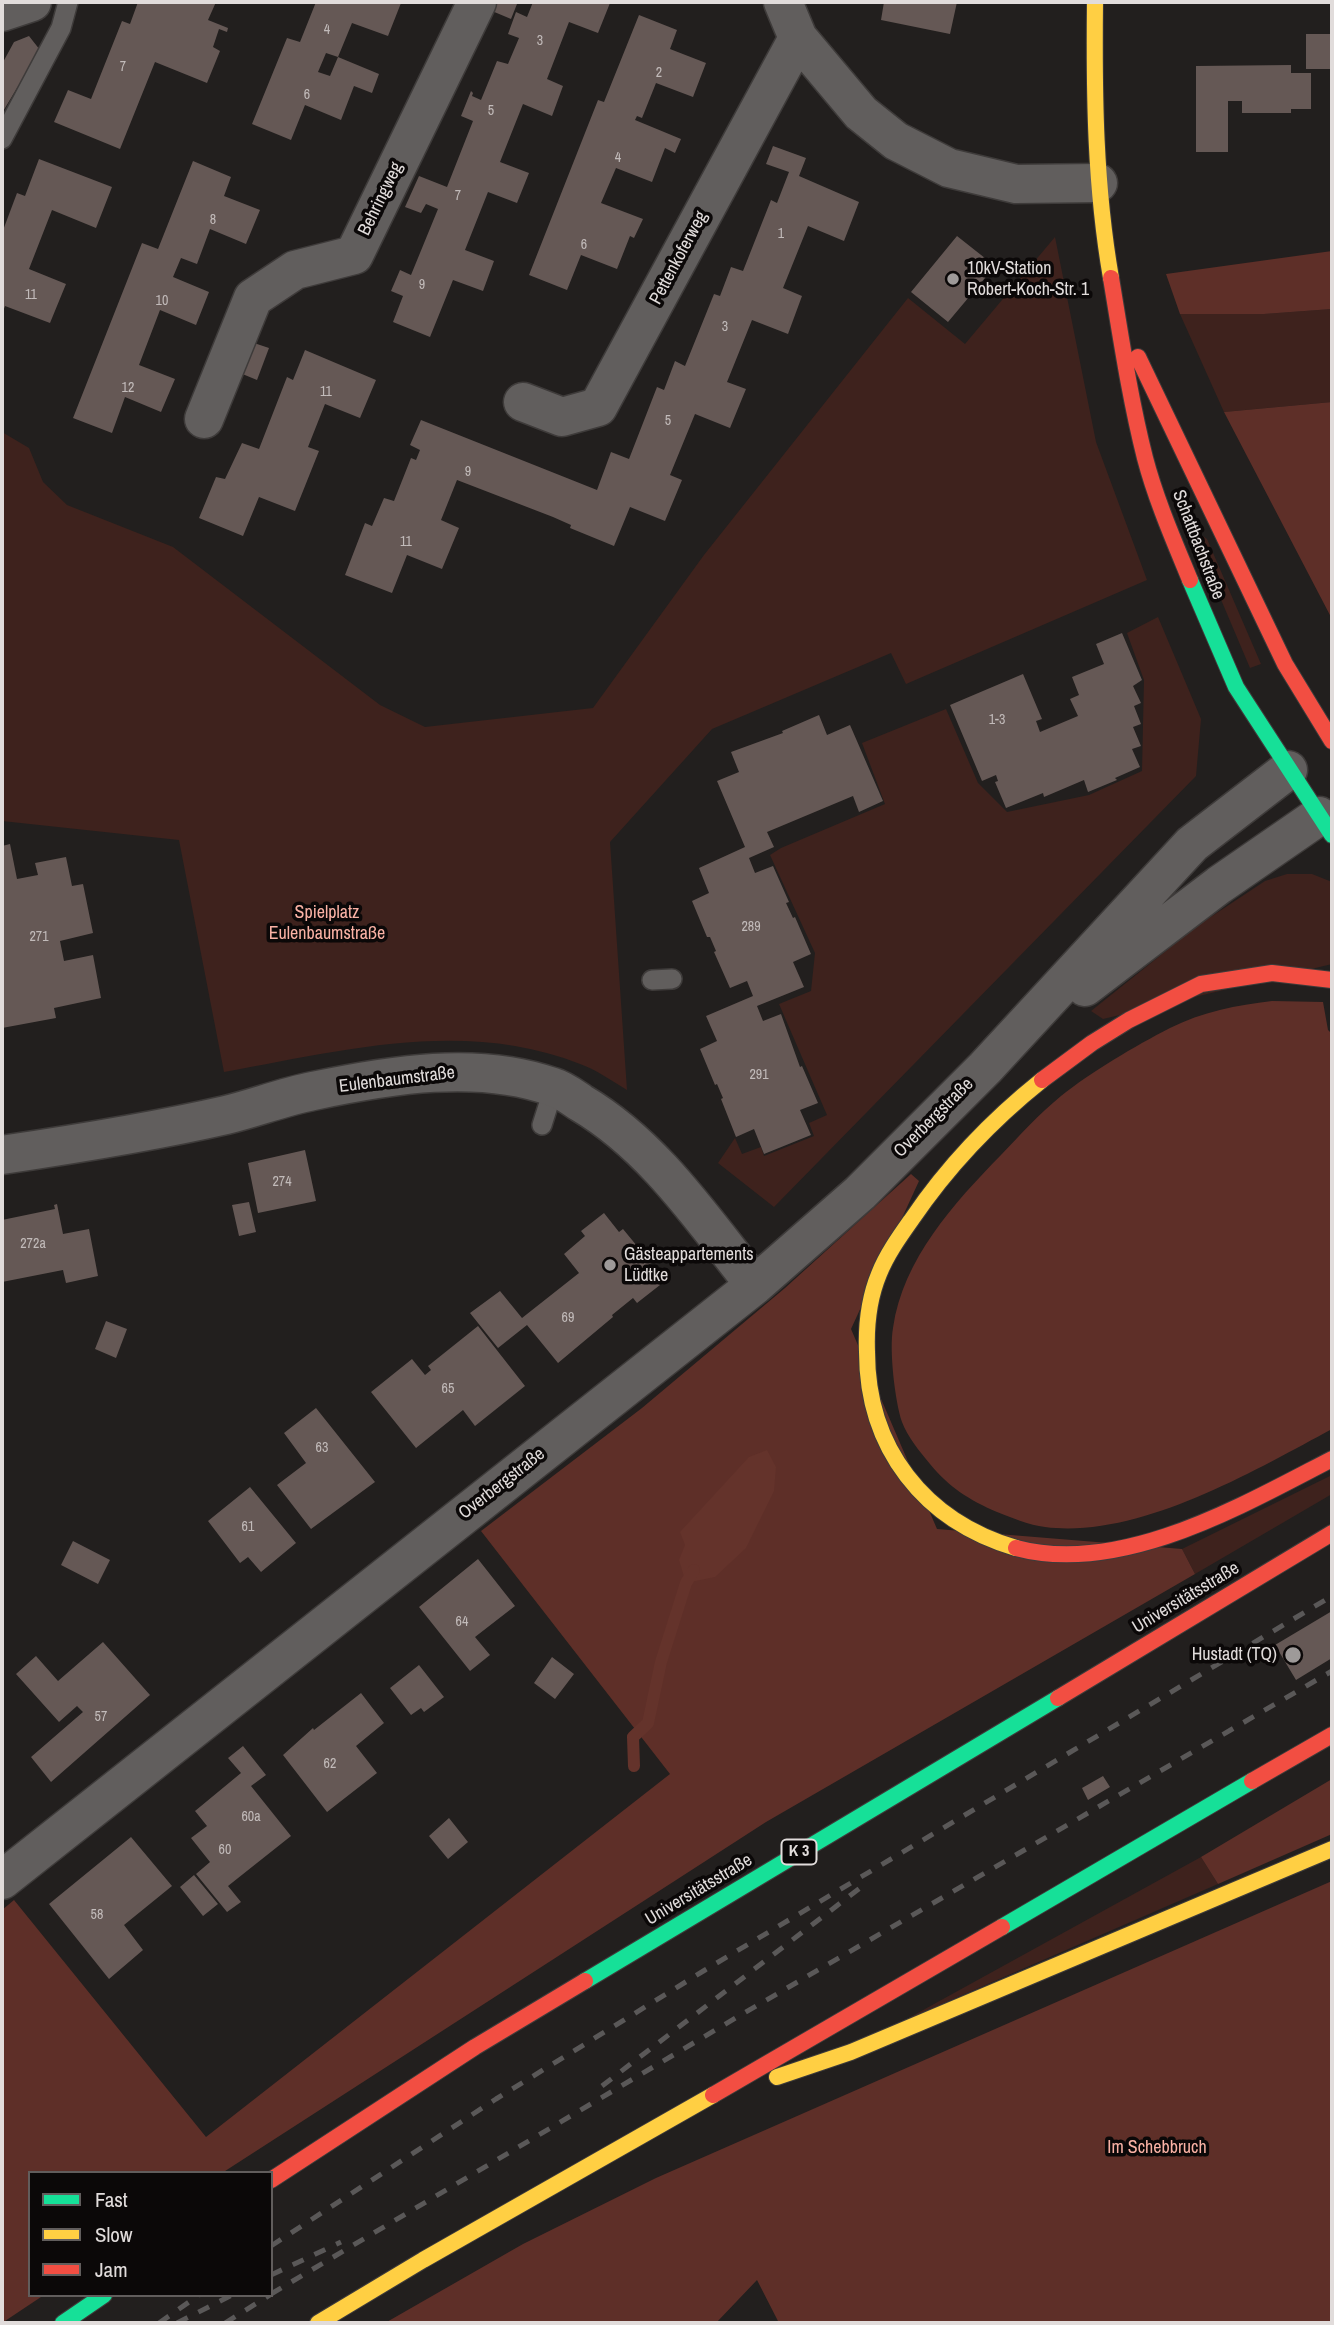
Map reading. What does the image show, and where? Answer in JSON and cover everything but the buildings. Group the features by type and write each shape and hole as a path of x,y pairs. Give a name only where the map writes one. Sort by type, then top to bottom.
{"main road":[{"name":"Schattbachstraße","path":"1095,2 1094,95 1098,183 1105,244 1133,404 1146,461 1176,546 1237,687 1328,820"},
{"name":"Schattbachstraße","path":"1119,318 1285,664 1329,745"},
{"path":"1332,980 1300,974 1264,973 1202,984 1140,1013 1080,1050 998,1116 954,1163 920,1205 893,1248 874,1289 867,1329 869,1383 877,1418 900,1467 924,1498 953,1520 997,1542 1037,1553 1072,1554 1126,1547 1182,1532 1332,1459"},
{"name":"Universitätsstraße","path":"273,2179 475,2047 1332,1533"},
{"path":"318,2323 1332,1735"},
{"path":"701,2102 850,2052 1332,1849"},
{"path":"63,2323 101,2297"}],"street":[{"path":"2,12 32,2"},
{"name":"Behringweg","path":"204,419 253,299 295,270 354,255 477,2"},
{"path":"783,2 798,38 862,113 896,141 948,168 1016,184 1098,183"},
{"name":"Pettenkoferweg","path":"523,402 562,417 598,407 798,38"},
{"name":"Overbergstraße","path":"2,1880 755,1285 860,1193 985,1068 1192,844 1293,766"},
{"name":"Overbergstraße","path":"985,1068 1097,977 1219,885 1328,820"},
{"name":"Eulenbaumstraße","path":"2,1155 225,1115 312,1091 403,1076 446,1072 501,1075 554,1087 629,1136 666,1174 755,1285"}],"lane":[{"path":"2,139 61,28 68,2"},
{"path":"652,980 672,979"},
{"path":"542,1125 554,1087"}],"green space":[{"name":"Spielplatz Eulenbaumstraße","path":"1055,237 1096,442 1147,580 906,684 891,653 712,729 610,842 627,1090 586,1066 536,1050 492,1043 402,1043 313,1055 224,1072 179,840 2,821 2,432 29,448 43,482 67,505 173,547 380,705 425,727 593,708 704,555 908,298 965,344"},
{"path":"1332,251 1332,309 1264,314 1180,314 1166,274"},
{"path":"1332,309 1332,402 1224,412 1180,314 1263,314"},
{"path":"1332,402 1332,619 1224,412"},
{"path":"1203,536 1207,539 1261,664 1250,668 1197,543 1198,538"},
{"path":"1158,617 1201,719 1196,776 774,1207 718,1163 735,1138 742,1154 761,1147 764,1156 814,1136 809,1123 827,1115 779,1004 811,991 815,953 770,855 885,804 862,743 946,709 978,783 1007,812 1089,795 1142,771 1144,680 1127,633"},
{"path":"1287,874 1312,874 1332,882 1332,964 1103,1019 1091,1011 1197,926 1265,881"},
{"path":"1272,1001 1323,1002 1328,1030 1332,1034 1332,1429 1193,1499 1118,1523 1081,1528 1039,1526 997,1512 969,1498 945,1480 930,1464 910,1438 899,1413 892,1362 893,1328 907,1279 919,1256 966,1193 1037,1117 1073,1087 1128,1051 1182,1022 1220,1010"},
{"path":"911,1174 919,1181 851,1329 937,1529 1182,1549 1195,1574 766,1822 225,2171 28,2171 28,2297 41,2297 2,2323 2,1910 14,1900 206,2137 670,1774 481,1531 642,1408 785,1288"},
{"path":"1332,1475 1332,1494 1195,1574 1182,1549"},
{"path":"1332,1779 1332,1834 1218,1884 1201,1857"},
{"path":"1201,1857 1218,1884 905,2020"},
{"name":"Im Schebbruch","path":"1332,1881 1332,2323 779,2323 757,2280 716,2323 385,2323 523,2244 656,2178"}],"shaded area":[{"path":"767,1450 776,1467 774,1491 746,1548 715,1577 686,1583 679,1560 685,1545 680,1532 749,1457"}],"waterway":[{"path":"634,1766 633,1737 648,1723 661,1662 686,1583 694,1570"}],"railway":[{"path":"273,2245 496,2099 705,1970 1332,1596"},
{"path":"273,2293 739,2016 1332,1671"},
{"path":"602,2086 860,1888"},
{"path":"273,2274 341,2242"},
{"path":"159,2323 196,2297"},
{"path":"177,2323 228,2297"},
{"path":"225,2323 267,2297"}],"traffic: fast":[{"path":"1190,580 1236,687 1332,835"},
{"path":"585,1981 1058,1698"},
{"path":"1002,1927 1252,1781"},
{"path":"63,2323 101,2297"}],"traffic: slow":[{"path":"1095,2 1097,140 1111,278"},
{"path":"1016,1548 983,1536 954,1519 928,1499 907,1476 890,1449 877,1419 870,1387 867,1332 876,1283 886,1259 903,1232 940,1181 972,1145 1042,1080"},
{"path":"777,2077 851,2052 1332,1849"},
{"path":"318,2323 713,2095"}],"traffic: jam":[{"path":"1111,278 1130,391 1145,458 1160,505 1190,580"},
{"path":"1138,357 1285,664 1332,741"},
{"path":"1042,1080 1129,1020 1201,984 1272,973 1332,980"},
{"path":"1016,1548 1056,1554 1097,1553 1138,1545 1220,1515 1332,1459"},
{"path":"1058,1698 1332,1533"},
{"path":"1252,1781 1332,1735"},
{"path":"713,2095 1002,1927"},
{"path":"273,2179 475,2047 585,1981"}],"place":[{"name":"10kV-Station Robert-Koch-Str. 1","path":"953,279"},
{"name":"Gästeappartements Lüdtke","path":"610,1265"},
{"name":"Hustadt (TQ)","path":"1293,1655"}]}
